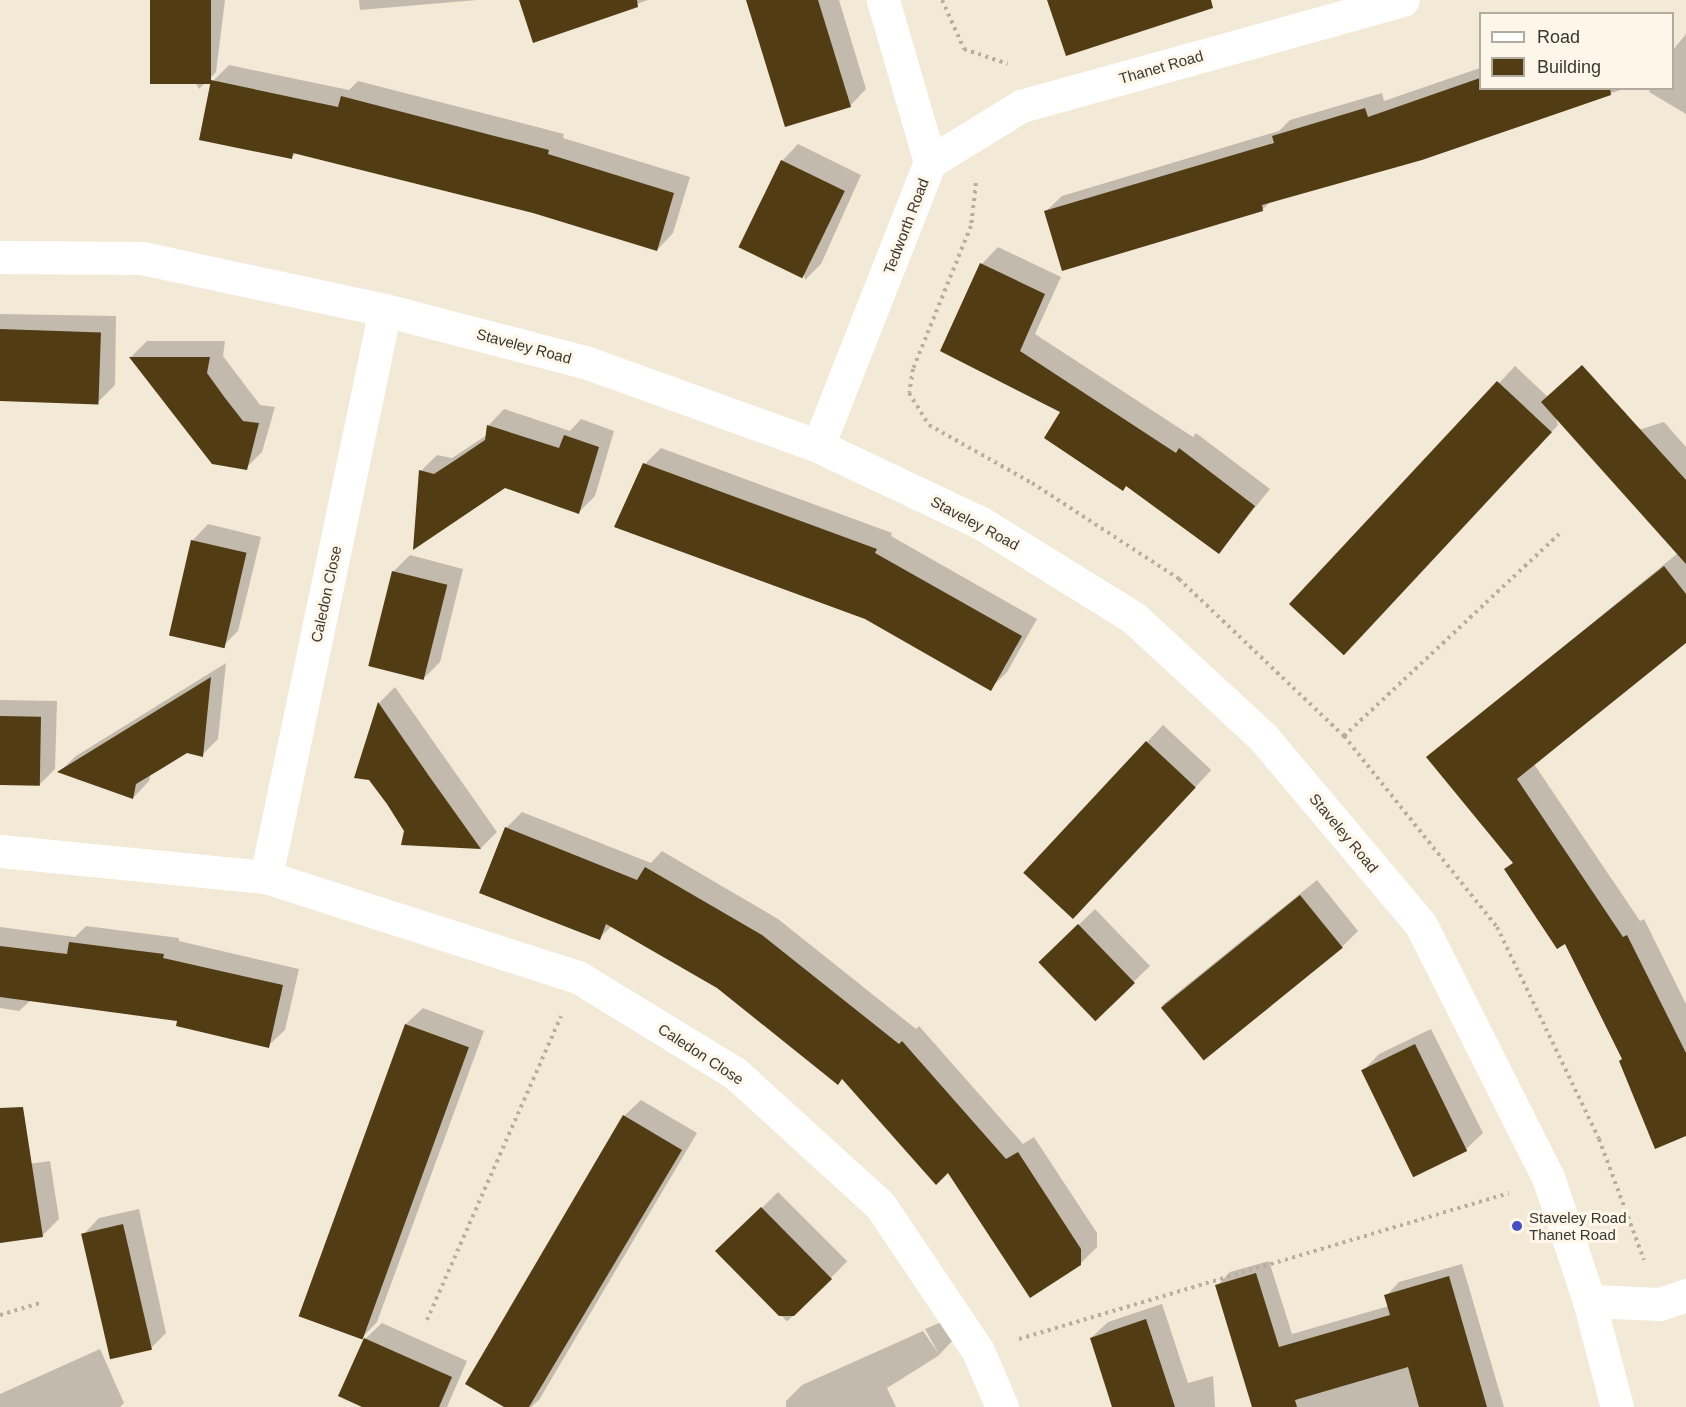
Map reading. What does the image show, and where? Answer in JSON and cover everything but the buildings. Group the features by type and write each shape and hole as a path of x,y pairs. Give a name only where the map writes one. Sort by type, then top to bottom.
{"street":[{"name":"Tedworth Road","path":"818,446 930,162 882,0"},
{"name":"Thanet Road","path":"930,162 1020,106 1403,0"},
{"name":"Staveley Road","path":"0,256 142,258 386,310 585,362 818,446 981,523 1134,618 1262,736 1421,924 1549,1180 1589,1301 1617,1407"},
{"name":"Caledon Close","path":"266,878 386,310"},
{"name":"Caledon Close","path":"0,851 266,878 578,977 736,1074 880,1205 978,1351 1002,1407"},
{"path":"1589,1301 1660,1304 1686,1295"}],"path":[{"path":"1344,736 1558,534"},
{"path":"427,1320 578,977"},
{"path":"978,1351 1549,1180"},
{"path":"0,1315 40,1303"}],"place":[{"name":"Staveley Road Thanet Road","path":"1517,1226"}]}
